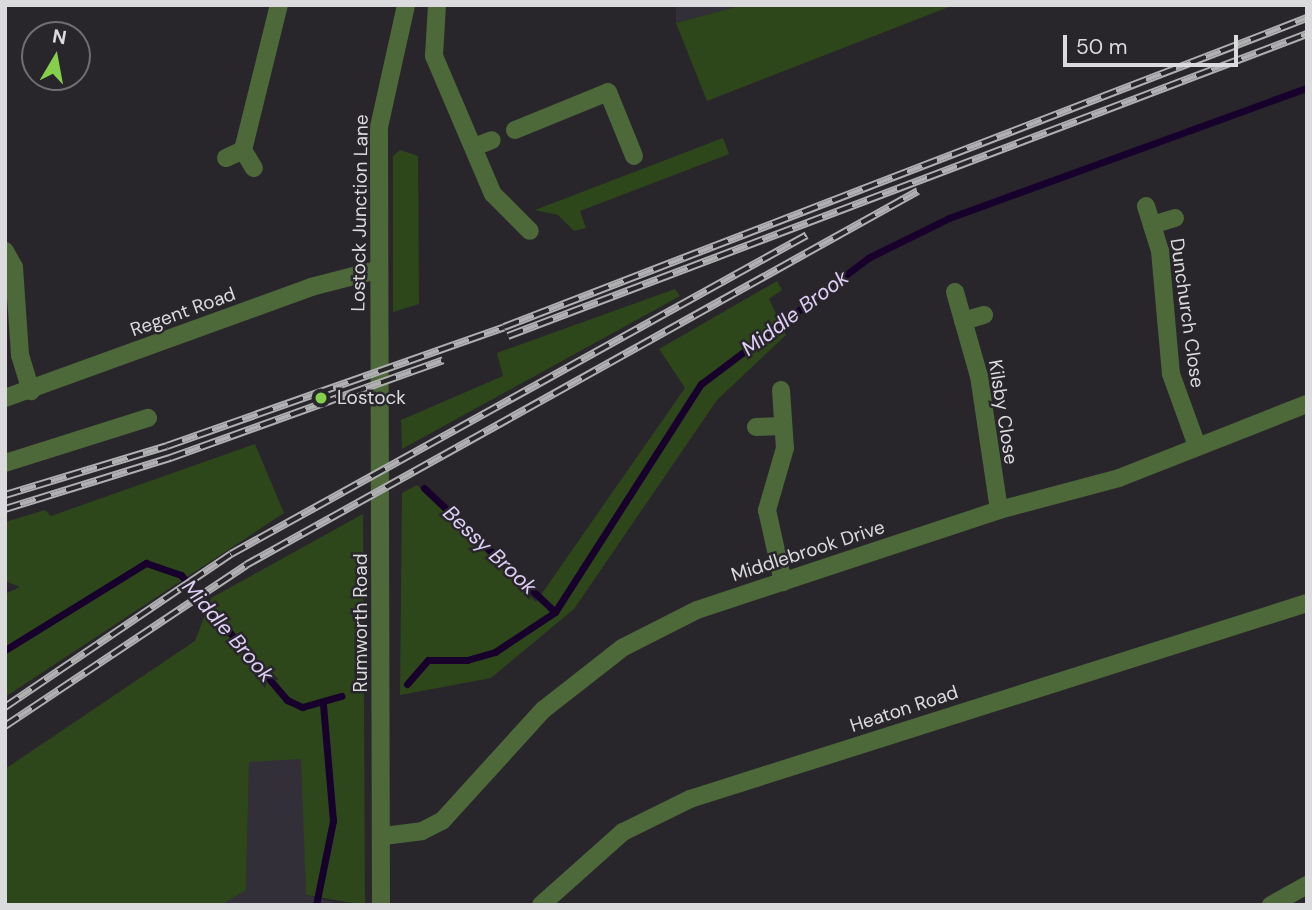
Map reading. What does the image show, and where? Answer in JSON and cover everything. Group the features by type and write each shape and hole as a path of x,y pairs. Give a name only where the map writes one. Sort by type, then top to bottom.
{"street":[{"path":"254,168 243,150 279,5"},
{"name":"Lostock Junction Lane","path":"379,340 379,127 405,5"},
{"path":"437,5 434,56 493,194 530,231"},
{"path":"515,130 605,84 634,156"},
{"path":"474,147 492,139"},
{"path":"226,158 243,150"},
{"name":"Dunchurch Close","path":"1146,206 1166,290 1171,374 1197,446"},
{"name":"Dunchurch Close","path":"1152,225 1175,218"},
{"path":"5,251 14,267 20,355 31,391"},
{"name":"Regent Road","path":"5,397 31,391 312,287 377,270"},
{"name":"Kilsby Close","path":"954,292 979,376 999,510"},
{"path":"963,321 984,315"},
{"name":"Rumworth Road","path":"379,340 383,836 381,905"},
{"path":"781,390 783,459 767,510 783,582"},
{"name":"Middlebrook Drive","path":"383,836 422,831 442,821 543,710 622,648 697,610 999,510 1119,478 1307,404"},
{"path":"5,463 148,418"},
{"path":"756,427 783,426"},
{"name":"Heaton Road","path":"541,905 623,832 690,799 1307,603"},
{"path":"1271,905 1307,885"}],"shaded area":[{"path":"676,5 743,5 676,23"},
{"path":"302,759 306,895 343,905 221,905 246,889 249,761"}],"green space":[{"path":"743,5 954,5 707,101 676,23"},
{"path":"723,138 729,154 580,211 586,228 574,231 558,215 535,210"},
{"path":"400,150 418,156 419,304 393,312 393,156"},
{"path":"777,281 782,290 769,299 786,335 717,400 574,609 491,678 400,695 402,493 417,485 536,602 685,388 659,349"},
{"path":"675,289 680,296 402,449 401,420 503,376 497,353"},
{"path":"255,444 284,513 5,697 5,594 20,587 5,581 5,522 45,510 51,516"},
{"path":"363,514 365,905 306,895 301,759 249,762 246,890 221,905 5,905 5,769 195,641 211,598"}],"waterway":[{"name":"Middle Brook","path":"407,684 428,660 467,660 495,652 555,612 701,384 868,258 949,218 1307,88"},
{"name":"Bessy Brook","path":"424,488 555,612"},
{"name":"Middle Brook","path":"5,650 146,563 181,575 287,700 302,707 341,696"},
{"path":"316,905 333,821 323,705"}],"railway":[{"path":"5,495 167,446 504,327 1307,18"},
{"path":"508,336 1307,34"},
{"path":"5,726 246,565 918,191"},
{"path":"5,707 231,554 807,235"},
{"path":"5,509 170,458 443,360"}],"place":[{"name":"Lostock","path":"321,398"}]}
